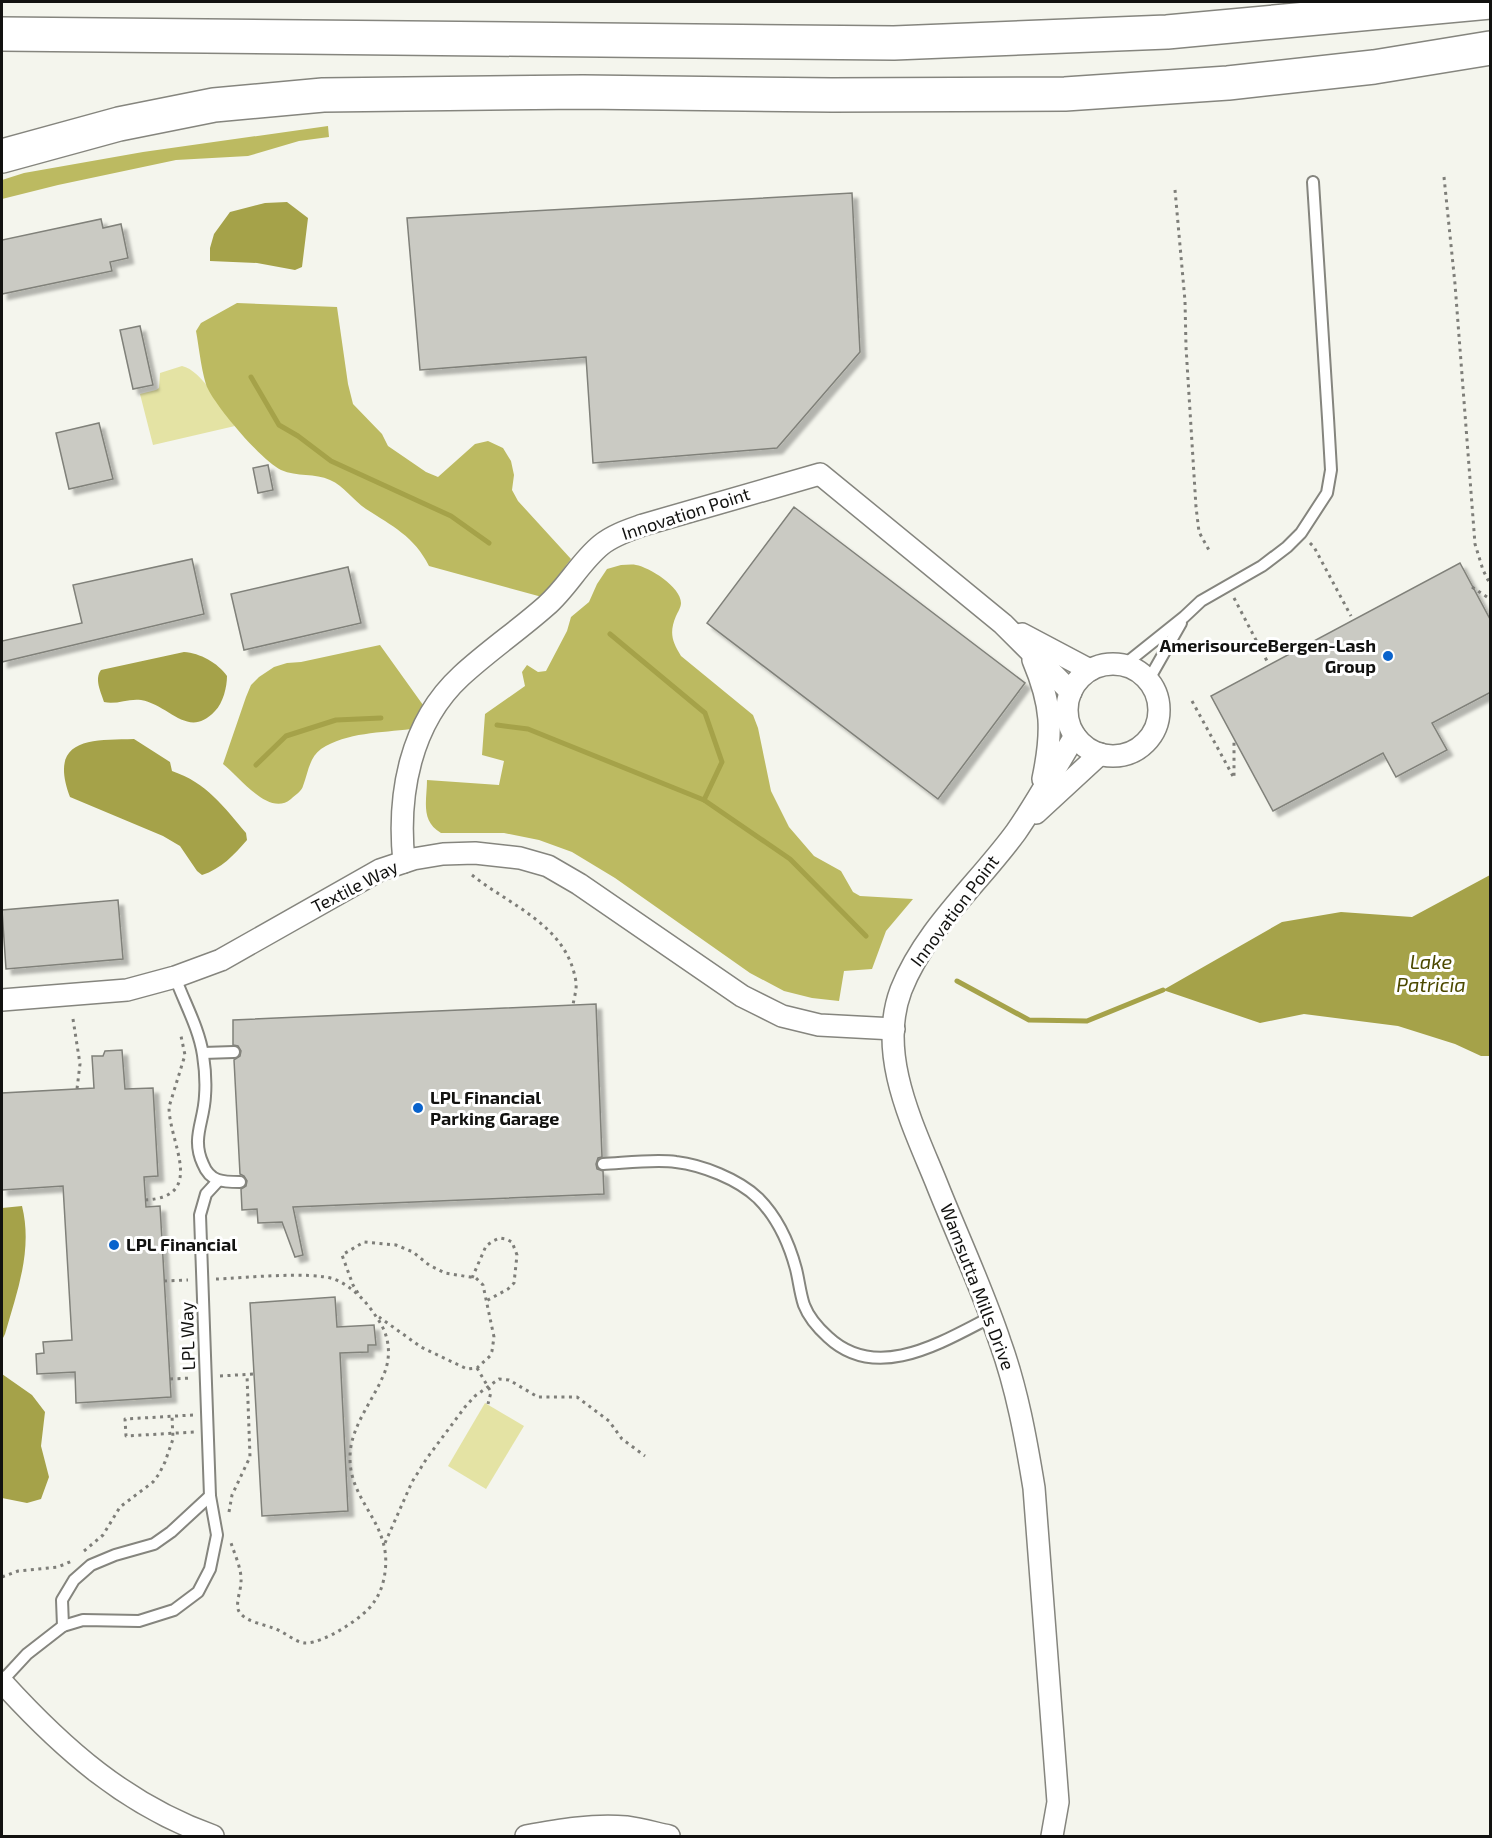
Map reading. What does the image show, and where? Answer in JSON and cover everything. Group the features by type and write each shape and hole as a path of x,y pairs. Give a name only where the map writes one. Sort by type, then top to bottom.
{"highway":[{"path":"2,34 894,43 1167,32 1491,2"},
{"path":"2,156 119,124 214,105 323,95 583,92 832,95 1065,94 1228,83 1374,67 1491,48"}],"street":[{"name":"Innovation Point","path":"404,862 405,782 418,739 432,712 460,677 563,590 602,544 621,533 686,510 820,474 1003,624 1071,692"},
{"name":"Innovation Point","path":"1003,624 1090,670"},
{"path":"1028,649 1042,681 1051,722 1040,793"},
{"path":"1109,664 1124,665 1137,671 1156,693 1159,708 1157,723 1150,738 1138,749 1124,755 1108,756 1093,752 1080,743 1075,736 1067,714 1068,700 1083,675 1090,670 1109,664"},
{"name":"Innovation Point","path":"894,1029 901,991 916,961 931,938 1016,832 1075,736"},
{"name":"Innovation Point","path":"1016,832 1100,754"},
{"name":"Textile Way","path":"2,1000 127,990 176,977 221,960 371,875 404,862 443,854 475,853 520,858 548,866 579,884 742,996 782,1016 819,1025 894,1029"},
{"name":"Wamsutta Mills Drive","path":"894,1029 894,1052 904,1100 991,1317 1013,1382 1027,1442 1034,1488 1058,1802 1068,1836"},
{"path":"2,1682 41,1724 88,1767 135,1800 181,1825 213,1836"},
{"name":"Wamsutta Mills Drive","path":"1052,1836 1058,1802"},
{"path":"526,1836 604,1827 628,1827 669,1836"}],"lane":[{"path":"1124,665 1201,601 1262,566 1287,547 1300,534 1327,493 1331,470 1313,182"},
{"path":"1148,681 1184,617"},
{"path":"176,977 198,1033 203,1053 206,1096 197,1140 198,1154 212,1178 222,1182 240,1182"},
{"path":"203,1053 234,1052"},
{"path":"603,1164 674,1161 720,1173 757,1197 780,1225 809,1315 815,1325 840,1348 875,1359 910,1355 939,1344 991,1317"},
{"name":"LPL Way","path":"2,1682 27,1654 63,1626 83,1620 139,1620 174,1610 198,1592 210,1569 217,1535 210,1496 200,1215 206,1194 218,1180"},
{"path":"63,1626 63,1600 74,1580 91,1565 115,1555 154,1544 171,1532 210,1496"}],"path":[{"path":"1444,177 1455,284 1475,544 1483,570 1491,584"},
{"path":"1175,190 1185,301 1196,507 1199,532 1210,552"},
{"path":"1300,534 1314,547 1351,616"},
{"path":"1228,585 1267,661"},
{"path":"1472,587 1491,598"},
{"path":"1192,701 1234,778 1234,739"},
{"path":"472,875 493,892 545,925 561,943 571,965 576,984 573,1005"},
{"path":"73,1019 80,1064 77,1089"},
{"path":"145,1200 162,1199 167,1196 174,1190 182,1174 170,1127 169,1113 185,1055 178,1025"},
{"path":"472,1278 486,1246 500,1238 512,1242 517,1255 514,1284 486,1301"},
{"path":"231,1542 242,1580 237,1608 240,1613 257,1623 281,1630 299,1642 307,1643 326,1638 366,1611 375,1602 385,1573 384,1545 376,1521 356,1489 350,1447 384,1374 388,1359 386,1335 375,1314 353,1285 342,1255 364,1242 403,1247 444,1273 480,1281 494,1343 490,1356 477,1368 467,1369 430,1352 375,1314"},
{"path":"164,1281 324,1277 342,1283 362,1299"},
{"path":"477,1368 489,1386 491,1396 488,1404"},
{"path":"230,1521 229,1510 232,1495 250,1457 247,1375"},
{"path":"384,1545 412,1482 427,1458 465,1407 502,1378 538,1397 577,1397 609,1421 622,1439 645,1456"},
{"path":"207,1414 125,1419 126,1436 207,1431"},
{"path":"2,1577 18,1571 58,1567 73,1560 103,1535 120,1508 153,1482 159,1474 170,1450 173,1434 172,1416"}],"shaded area":[{"path":"328,126 329,137 299,141 248,156 176,160 2,199 2,180 24,173 143,152"},
{"path":"237,303 337,307 353,404 382,434 388,446 426,472 438,477 475,444 488,441 503,448 511,461 514,475 512,490 518,501 571,559 542,597 429,566 409,539 361,505 335,483 324,478 281,470 263,456 241,434 213,398 206,383 201,361 196,331 201,323"},
{"path":"182,366 197,375 235,426 153,445 140,394 159,388 160,373"},
{"path":"621,565 634,565 649,570 670,584 680,597 681,605 672,632 678,651 681,656 753,715 758,728 771,791 789,827 814,856 841,871 853,892 860,896 913,899 886,931 872,969 844,971 839,1001 812,998 784,991 750,973 615,878 572,852 539,840 504,833 441,833 434,828 427,816 427,780 499,785 504,761 482,755 485,714 525,686 522,672 527,665 538,672 546,671 567,631 571,617 589,602 607,569"},
{"path":"380,645 423,705 411,729 353,736 331,743 321,749 311,761 301,790 282,803 273,803 264,799 223,764 246,697 251,685 259,677 274,667 287,663"},
{"path":"485,1403 524,1426 486,1489 448,1466"}],"water":[{"path":"287,202 308,218 302,267 295,270 257,263 210,261 210,248 214,234 230,212 265,203"},
{"path":"184,652 196,654 208,660 227,676 220,704 205,719 187,722 141,700 104,702 98,681 101,670"},
{"path":"134,739 170,762 172,771 205,789 246,833 247,840 221,865 202,875 180,846 163,836 70,797 65,778 65,763 69,753 77,746 89,742"},
{"name":"Lake Patricia","path":"1490,875 1490,1056 1481,1056 1455,1044 1398,1026 1304,1014 1260,1023 1163,990 1282,922 1341,912 1412,917"},
{"path":"22,1206 25,1222 25,1255 19,1287 2,1340 2,1208"},
{"path":"2,1374 32,1395 45,1412 41,1446 49,1477 41,1499 27,1503 2,1498"}],"building":[{"path":"852,193 860,352 777,448 593,463 586,357 420,370 407,218"},
{"path":"101,219 103,228 121,224 128,258 110,262 112,271 2,294 2,240"},
{"path":"140,326 153,385 133,389 120,330"},
{"path":"99,423 113,479 69,489 56,433"},
{"path":"268,465 273,490 258,493 253,468"},
{"path":"794,507 1025,683 938,799 707,623"},
{"path":"192,559 204,614 2,662 2,641 82,623 73,585"},
{"name":"AmerisourceBergen-Lash Group","path":"1460,563 1491,621 1491,692 1432,723 1447,750 1396,777 1383,753 1273,811 1211,696"},
{"path":"348,567 361,623 244,650 231,594"},
{"path":"118,900 123,959 6,969 2,910"},
{"name":"LPL Financial Parking Garage","path":"596,1004 602,1157 598,1158 596,1164 597,1169 603,1171 604,1194 293,1207 303,1255 295,1257 282,1222 258,1223 257,1209 242,1210 241,1189 246,1186 247,1181 240,1174 234,1060 240,1056 241,1051 238,1046 233,1045 233,1020"},
{"name":"LPL Financial","path":"122,1050 125,1089 153,1088 158,1176 144,1177 146,1207 160,1206 171,1397 76,1403 75,1372 37,1374 36,1354 44,1353 43,1342 72,1340 63,1186 2,1190 2,1093 94,1088 92,1056 103,1056 105,1051"},
{"name":"LPL Financial","path":"335,1297 337,1327 374,1325 376,1345 368,1345 368,1352 340,1353 348,1511 262,1516 250,1303"}],"waterway":[{"path":"251,377 279,425 331,461 451,516 489,543"},
{"path":"610,634 705,713 722,762 704,800"},
{"path":"256,765 286,736 336,720 381,718"},
{"path":"497,725 528,729 704,800 790,859 866,936"},
{"path":"957,981 1029,1020 1087,1021 1163,990"}],"place":[{"name":"AmerisourceBergen-Lash Group","path":"1388,656"},
{"name":"LPL Financial Parking Garage","path":"418,1108"},
{"name":"LPL Financial","path":"114,1245"}]}
